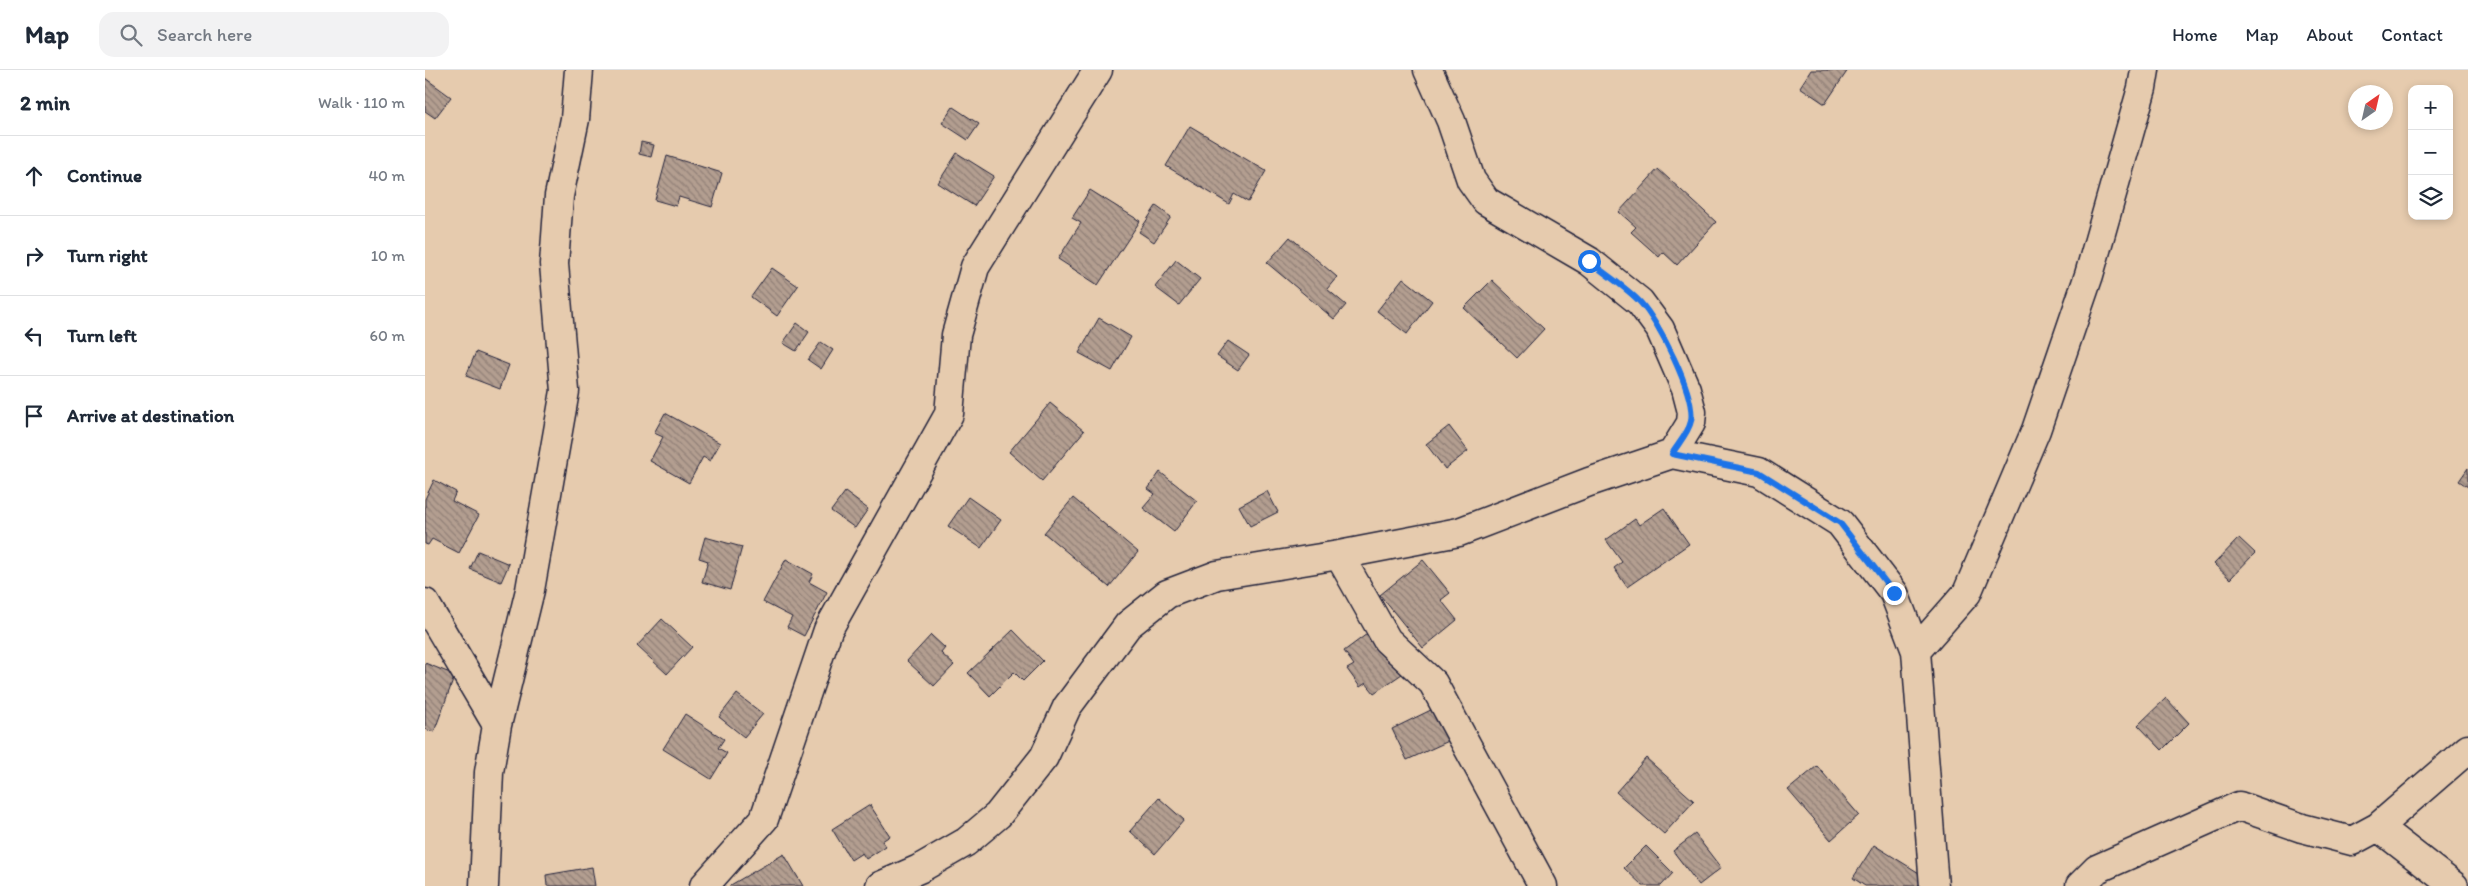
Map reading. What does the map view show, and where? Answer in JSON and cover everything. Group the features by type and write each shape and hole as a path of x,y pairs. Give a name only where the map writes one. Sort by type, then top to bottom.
{"street":[{"path":"484,886 489,772 497,725 530,590 565,391 554,264 559,196 575,119 579,70"},
{"path":"704,886 764,819 828,630 949,414 956,335 975,267 1098,70"},
{"path":"1428,70 1451,122 1471,180 1487,201 1589,261 1640,302 1660,328 1686,388 1692,412 1691,423 1672,454"},
{"path":"1915,651 1967,592 2035,430 2089,274 2142,88 2145,70"},
{"path":"880,886 919,870 966,842 998,815 1043,757 1067,707 1128,625 1167,594 1217,575 1339,555 1459,532 1589,482 1672,454 1759,472 1840,523 1894,593 1915,651 1934,886"},
{"path":"1339,555 1387,640 1433,684 1543,886"},
{"path":"425,603 497,725"},
{"path":"2080,886 2097,869 2239,806 2302,828 2352,841 2378,827 2468,749"},
{"path":"2378,827 2455,886"}],"building":[{"path":"1811,70 1848,70 1825,104 1800,87"},
{"path":"425,78 451,97 435,118 425,111"},
{"path":"953,107 979,124 968,140 942,123"},
{"path":"1190,126 1266,171 1248,202 1234,194 1229,204 1166,166"},
{"path":"641,142 654,145 651,157 639,154"},
{"path":"957,153 994,176 974,206 938,183"},
{"path":"667,156 722,173 712,207 679,197 676,206 655,200"},
{"path":"1658,169 1716,222 1677,265 1663,252 1659,257 1631,232 1636,227 1619,212"},
{"path":"1090,190 1140,221 1098,285 1058,259 1081,223 1072,218"},
{"path":"1156,206 1171,217 1154,242 1139,232"},
{"path":"1290,237 1337,277 1327,289 1346,305 1334,319 1267,263"},
{"path":"1176,260 1200,279 1179,305 1155,287"},
{"path":"772,268 798,286 777,316 751,297"},
{"path":"1403,278 1432,301 1407,334 1377,311"},
{"path":"1492,280 1544,329 1517,358 1464,308"},
{"path":"1099,318 1131,337 1112,371 1079,353"},
{"path":"797,323 809,332 796,351 783,343"},
{"path":"1228,341 1249,355 1238,370 1217,356"},
{"path":"821,342 833,350 821,369 808,360"},
{"path":"476,352 509,365 500,389 466,376"},
{"path":"1050,403 1084,431 1042,481 1009,452"},
{"path":"665,413 720,443 710,461 703,457 689,483 650,461 663,437 654,433"},
{"path":"1449,426 1468,451 1445,469 1426,444"},
{"path":"2468,468 2468,487 2459,481"},
{"path":"1160,472 1197,501 1174,532 1143,508 1155,494 1148,489"},
{"path":"434,480 456,492 452,501 479,515 459,553 432,539 428,545 425,544 425,499"},
{"path":"1267,491 1278,512 1250,526 1239,506"},
{"path":"845,492 868,509 855,528 831,511"},
{"path":"968,497 1001,520 981,548 948,526"},
{"path":"1073,498 1138,552 1109,587 1044,533"},
{"path":"1664,508 1689,544 1627,587 1614,568 1622,562 1606,540 1635,519 1639,525"},
{"path":"705,537 742,547 730,590 702,582 708,561 699,558"},
{"path":"2239,538 2255,553 2230,579 2214,564"},
{"path":"478,551 509,564 501,582 470,569"},
{"path":"786,559 813,574 809,582 827,592 804,636 787,627 792,617 763,602"},
{"path":"1423,560 1450,593 1441,600 1457,620 1423,648 1380,595"},
{"path":"662,619 692,647 667,674 637,646"},
{"path":"1013,630 1043,661 1023,681 1014,672 990,696 968,673"},
{"path":"1371,631 1402,674 1374,693 1366,683 1360,687 1347,669 1354,665 1344,651"},
{"path":"931,635 945,648 941,653 954,665 934,686 907,661"},
{"path":"425,663 455,675 434,732 425,729"},
{"path":"737,694 763,714 744,737 719,717"},
{"path":"2166,698 2189,723 2162,750 2138,725"},
{"path":"1437,707 1453,739 1407,760 1392,729"},
{"path":"685,714 724,739 718,748 727,753 711,779 663,749"},
{"path":"1646,758 1694,801 1664,834 1616,792"},
{"path":"1817,766 1859,815 1831,840 1788,790"},
{"path":"1159,798 1184,820 1155,854 1130,831"},
{"path":"870,805 890,836 882,841 886,846 866,859 862,853 851,860 832,829"},
{"path":"1695,834 1721,868 1699,885 1673,851"},
{"path":"1874,845 1924,876 1918,886 1865,886 1853,878"},
{"path":"1646,846 1673,873 1661,886 1643,886 1624,868"},
{"path":"784,854 803,886 729,886"},
{"path":"592,867 595,886 547,886 546,875"}],"route":[{"path":"1589,261 1640,302 1660,328 1686,388 1692,412 1691,423 1672,454 1759,472 1840,523 1894,593"}]}
